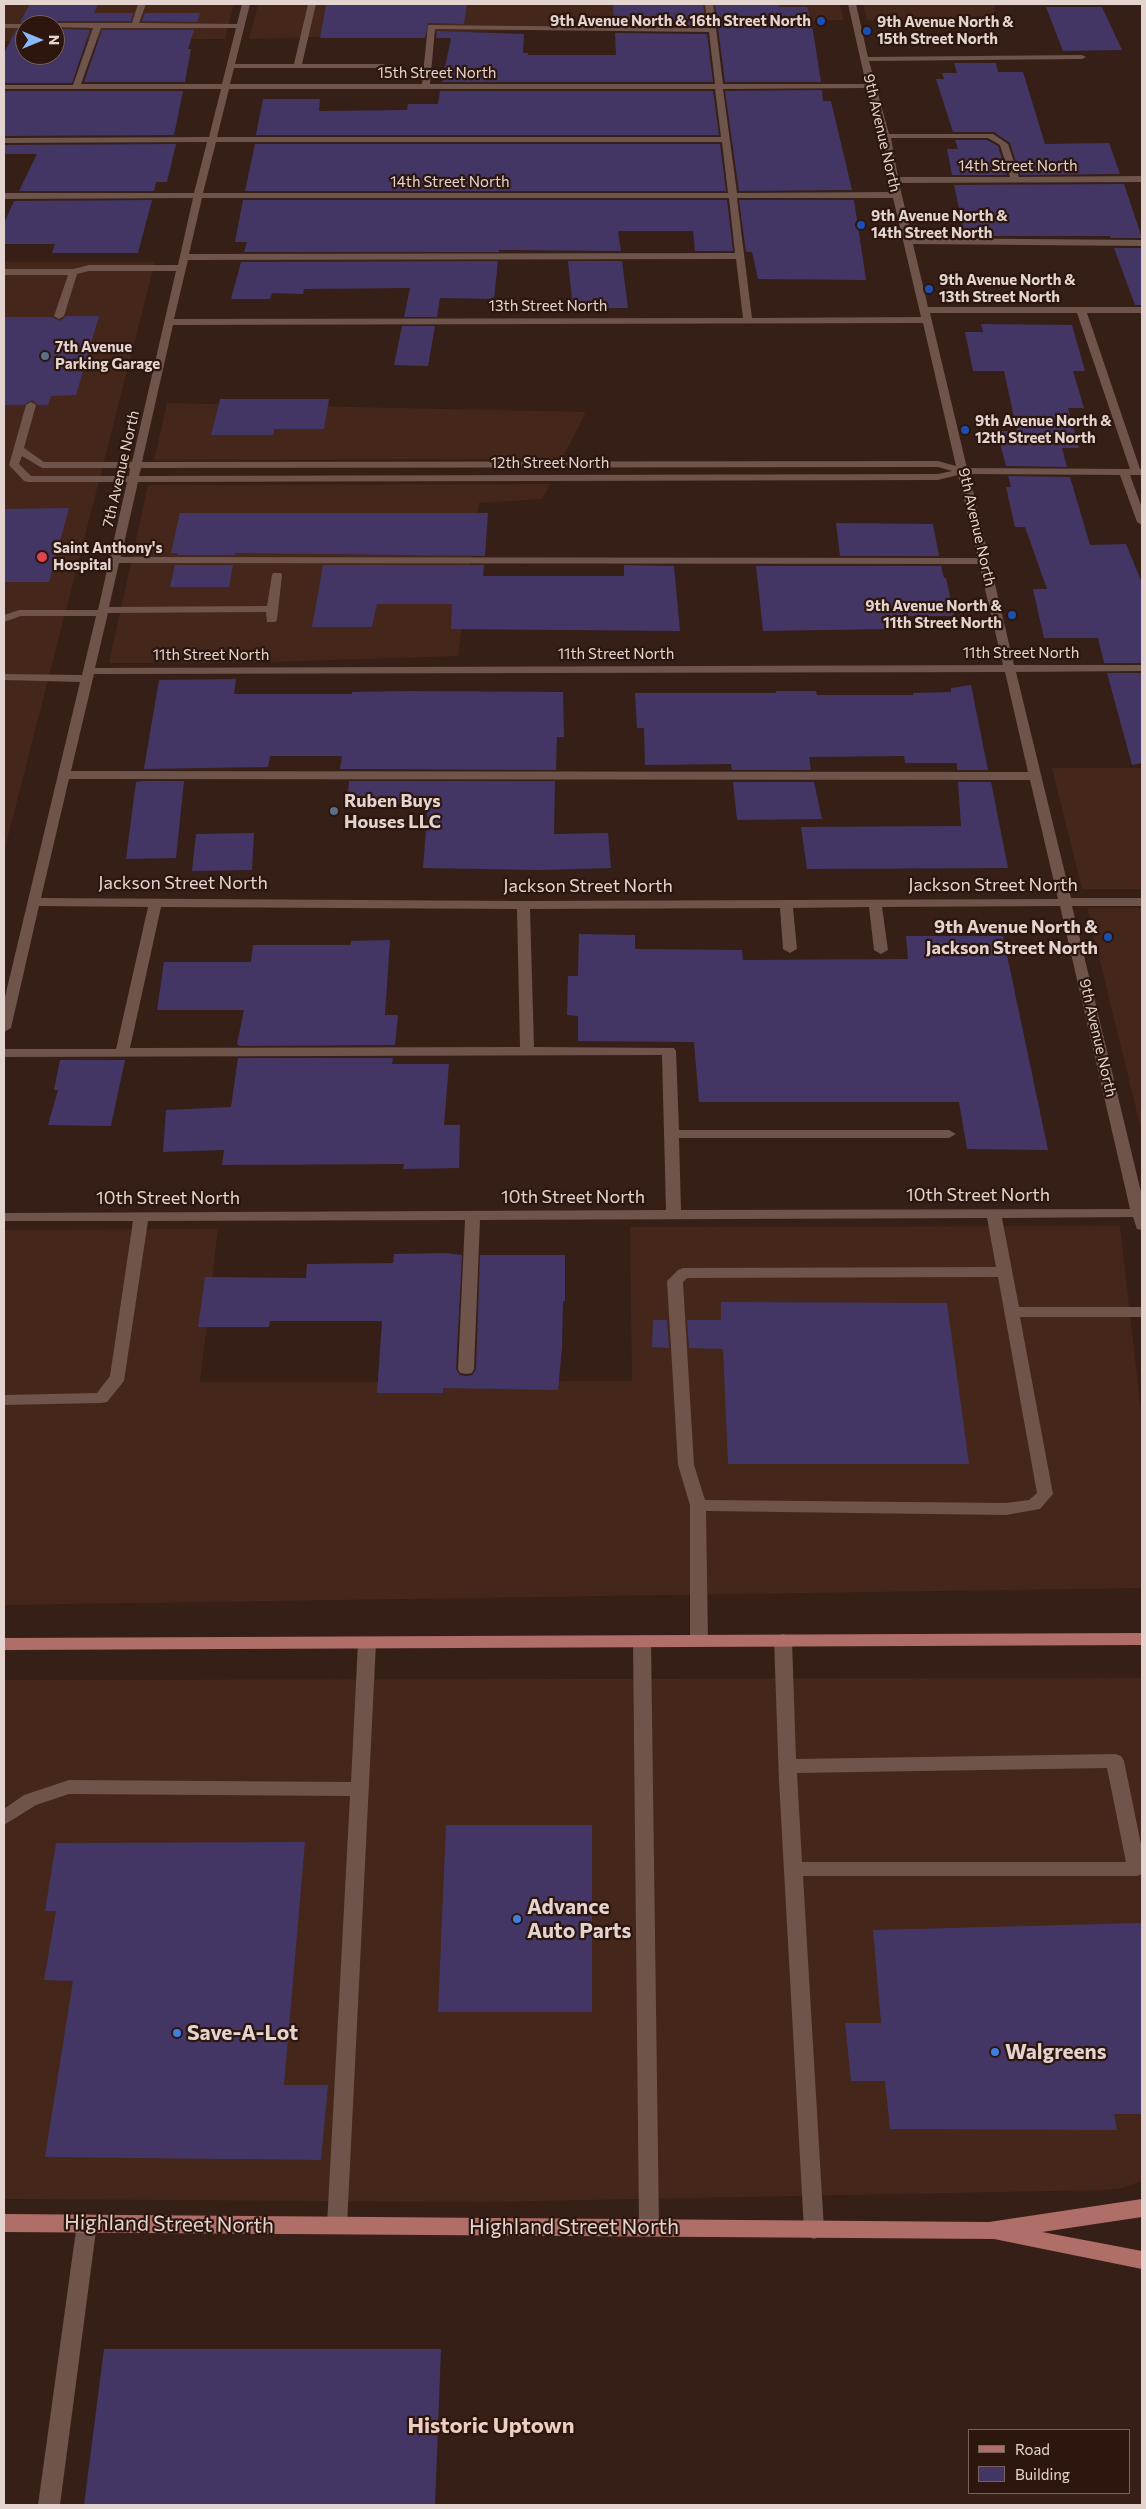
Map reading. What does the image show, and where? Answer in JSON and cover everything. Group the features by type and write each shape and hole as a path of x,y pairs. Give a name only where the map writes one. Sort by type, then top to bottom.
{"main road":[{"path":"4,1644 1142,1639"},
{"name":"Highland Street North","path":"4,2223 990,2231 1142,2208"},
{"path":"990,2231 1142,2260"}],"street":[{"path":"135,26 142,4"},
{"name":"7th Avenue North","path":"4,1028 103,612 198,196 246,4"},
{"path":"297,66 312,4"},
{"path":"709,4 748,320"},
{"name":"9th Avenue North","path":"852,4 871,86 886,136 897,195 1141,1218"},
{"path":"76,87 98,25"},
{"path":"65,26 240,26"},
{"path":"426,87 431,27 712,30"},
{"path":"865,58 1082,57"},
{"path":"230,66 383,66"},
{"name":"15th Street North","path":"4,87 871,86"},
{"path":"886,136 990,136 1004,144 1015,179"},
{"path":"4,140 726,139"},
{"name":"14th Street North","path":"894,180 1142,179"},
{"name":"14th Street North","path":"4,196 897,195"},
{"path":"908,241 1142,243"},
{"path":"184,257 740,256"},
{"path":"4,272 73,272 89,268 182,268"},
{"path":"59,316 73,272"},
{"path":"1081,310 1139,472"},
{"name":"13th Street North","path":"170,322 748,320 1081,310 1142,310"},
{"path":"18,449 31,405"},
{"name":"12th Street North","path":"964,471 938,464 42,465 18,449 14,465 28,479 938,477 964,471 1139,472"},
{"path":"1124,472 1142,522"},
{"path":"115,560 984,561"},
{"path":"4,619 19,613 103,612 272,615 277,575"},
{"name":"11th Street North","path":"4,677 1142,668"},
{"path":"64,775 1036,776"},
{"path":"122,1052 156,901"},
{"name":"Jackson Street North","path":"34,902 156,901 523,905 1067,904 1142,902"},
{"path":"786,904 790,949"},
{"path":"876,904 881,950"},
{"path":"523,905 527,1051"},
{"path":"4,1053 669,1051 674,1215"},
{"path":"671,1134 950,1134"},
{"path":"698,1505 1006,1509 1034,1505 1045,1494 994,1214"},
{"name":"10th Street North","path":"4,1217 994,1214 1141,1218"},
{"path":"466,1369 473,1216"},
{"path":"4,1400 101,1398 118,1376 141,1217"},
{"path":"699,1641 698,1505 686,1465 676,1281 683,1273 1005,1272"},
{"path":"1012,1312 1142,1312"},
{"path":"782,1640 814,2230"},
{"path":"642,1641 649,2227"},
{"path":"337,2225 367,1643"},
{"path":"788,1766 1115,1761 1140,1869 793,1869"},
{"path":"4,1818 30,1800 69,1787 360,1788"},
{"path":"49,2505 87,2223"}],"shaded area":[{"path":"4,4 234,4 225,39 65,40 65,15 15,15 15,41 4,41"},
{"path":"258,4 840,4 844,20 249,39"},
{"path":"863,4 995,4 994,16 867,20"},
{"name":"Saint Anthony's Hospital","path":"4,262 155,262 4,852"},
{"path":"167,403 586,412 562,459 154,460"},
{"path":"550,484 542,499 479,503 458,656 241,663 109,663 148,485"},
{"path":"1052,768 1142,768 1142,889 1082,889"},
{"path":"1087,908 1142,908 1142,1133"},
{"path":"1120,1226 1142,1420 1142,1588 4,1605 4,1230 218,1229 200,1382 441,1382 632,1381 630,1227"},
{"path":"1142,1678 1142,2181 1122,2188 1104,2190 484,2202 4,2199 4,1680"}],"building":[{"path":"30,4 98,4 94,13 133,13 131,21 65,21 65,15 24,15"},
{"path":"467,4 464,24 428,23 425,38 320,38 326,5"},
{"path":"613,4 703,4 706,26 614,25"},
{"path":"715,4 778,4 779,7 807,7 812,25 821,82 725,82"},
{"path":"1046,7 1102,7 1122,50 1063,51"},
{"path":"145,13 200,13 197,22 142,21"},
{"path":"65,29 90,30 72,83 4,83 4,53 15,32 15,65 65,65"},
{"path":"102,30 194,30 188,49 191,49 185,82 84,82"},
{"path":"437,31 524,34 523,53 528,53 528,55 616,55 615,33 707,34 713,82 442,82 451,38 436,38"},
{"path":"954,63 996,63 998,72 1023,72 1045,144 1109,143 1120,174 1020,175 1010,143 994,132 953,132 936,79 944,79 942,73 957,73"},
{"path":"822,90 823,101 831,101 852,190 739,191 725,91"},
{"path":"4,91 183,91 174,135 4,136"},
{"path":"440,91 713,91 719,135 256,135 263,99 320,99 319,111 407,110 408,104 438,104"},
{"path":"955,140 987,140 998,146 1007,175 952,175 947,149 958,149"},
{"path":"176,144 167,182 156,182 154,191 19,191 37,154 4,154 4,145"},
{"path":"255,144 720,144 726,191 245,191"},
{"path":"1124,184 1142,238 1111,238 1110,236 965,236 954,185"},
{"path":"152,200 138,253 52,253 55,244 4,244 4,223 14,201"},
{"path":"243,200 727,200 733,251 695,251 693,231 618,231 621,251 244,252 247,242 235,242"},
{"path":"739,200 854,200 866,280 758,279 752,252 746,252"},
{"path":"1114,248 1142,248 1142,305 1135,305"},
{"path":"498,261 494,299 440,298 437,317 404,317 410,288 304,289 303,294 272,293 270,299 231,299 241,262"},
{"path":"568,261 622,261 628,308 573,308"},
{"name":"7th Avenue Parking Garage","path":"66,316 99,316 76,395 51,396 48,405 38,405 32,400 24,405 4,405 4,317 52,317 60,321"},
{"path":"981,324 1072,325 1085,371 1073,371 1084,408 1068,408 1079,448 1062,448 1067,467 1006,466 997,431 1017,431 1004,371 973,371 965,332 983,332"},
{"path":"402,326 435,326 428,366 394,365"},
{"path":"220,399 329,399 324,429 274,429 273,435 211,435"},
{"path":"1008,476 1070,477 1090,545 1126,544 1142,583 1142,663 1104,663 1098,638 1044,638 1033,589 1047,589 1025,527 1015,527 1006,487 1011,487"},
{"path":"69,508 49,582 4,582 4,509"},
{"path":"180,513 488,513 485,556 235,553 235,555 177,555 178,553 171,553"},
{"path":"836,523 933,524 939,556 840,556"},
{"path":"175,565 233,565 229,587 170,587"},
{"path":"323,565 484,565 483,576 624,576 624,565 674,566 680,631 451,629 452,604 377,604 372,627 312,627"},
{"path":"756,566 941,566 944,578 946,578 954,616 882,616 885,629 763,631"},
{"path":"1107,673 1142,673 1142,763 1132,765"},
{"path":"236,679 234,694 352,694 352,692 408,691 563,692 564,737 557,737 556,770 340,769 342,756 270,756 268,767 144,769 159,680"},
{"path":"971,685 988,770 957,770 957,763 905,763 904,756 809,757 811,770 732,770 731,764 645,765 644,728 637,728 635,693 776,693 776,691 816,691 817,695 913,695 913,693 951,692 951,688"},
{"path":"184,781 176,858 126,859 136,782"},
{"path":"349,781 555,781 554,834 608,833 611,868 540,870 423,868 428,804 347,804"},
{"path":"733,782 814,782 822,819 737,820"},
{"path":"958,782 991,782 1008,868 807,869 801,827 961,826"},
{"path":"254,833 252,870 192,871 196,834"},
{"path":"579,934 635,935 635,949 742,950 743,960 908,959 906,936 1003,936 1048,1150 967,1149 959,1102 699,1102 694,1042 578,1041 578,1016 567,1015 568,976 578,976"},
{"path":"390,940 385,1015 398,1015 395,1045 240,1046 237,1044 244,1010 157,1010 164,962 251,962 253,945 351,945 351,941"},
{"path":"238,1058 393,1058 392,1064 449,1064 444,1125 460,1125 459,1168 403,1169 404,1164 222,1165 224,1150 163,1152 166,1110 231,1107"},
{"path":"60,1060 125,1060 111,1126 48,1125 58,1090 54,1090"},
{"path":"445,1253 462,1255 456,1369 460,1375 466,1376 472,1375 476,1369 480,1255 565,1255 565,1301 563,1301 562,1348 558,1390 443,1388 443,1393 377,1393 382,1321 270,1321 269,1327 198,1327 205,1277 306,1278 307,1264 393,1263 394,1254"},
{"path":"721,1302 947,1303 969,1464 728,1464 723,1349 689,1348 687,1320 721,1320"},
{"path":"653,1320 667,1320 669,1348 652,1347"},
{"name":"Advance Auto Parts","path":"446,1825 592,1825 592,2012 438,2012"},
{"name":"Save-A-Lot","path":"305,1842 284,2085 328,2085 321,2160 45,2157 73,1981 44,1980 56,1911 45,1911 56,1843"},
{"name":"Walgreens","path":"1142,1923 1142,2114 1114,2114 1117,2130 890,2129 885,2081 851,2081 845,2023 881,2023 873,1930"},
{"path":"104,2349 441,2349 435,2505 84,2505"}],"place":[{"name":"9th Avenue North & 16th Street North","path":"821,21"},
{"name":"9th Avenue North & 15th Street North","path":"867,31"},
{"name":"9th Avenue North & 14th Street North","path":"861,225"},
{"name":"9th Avenue North & 13th Street North","path":"929,289"},
{"name":"7th Avenue Parking Garage","path":"45,356"},
{"name":"9th Avenue North & 12th Street North","path":"965,430"},
{"name":"Saint Anthony's Hospital","path":"42,557"},
{"name":"9th Avenue North & 11th Street North","path":"1012,615"},
{"name":"Ruben Buys Houses LLC","path":"334,811"},
{"name":"9th Avenue North & Jackson Street North","path":"1108,937"},
{"name":"Advance Auto Parts","path":"517,1919"},
{"name":"Save-A-Lot","path":"177,2033"},
{"name":"Walgreens","path":"995,2052"}],"district":[{"name":"Historic Uptown","path":"491,2426"}]}
